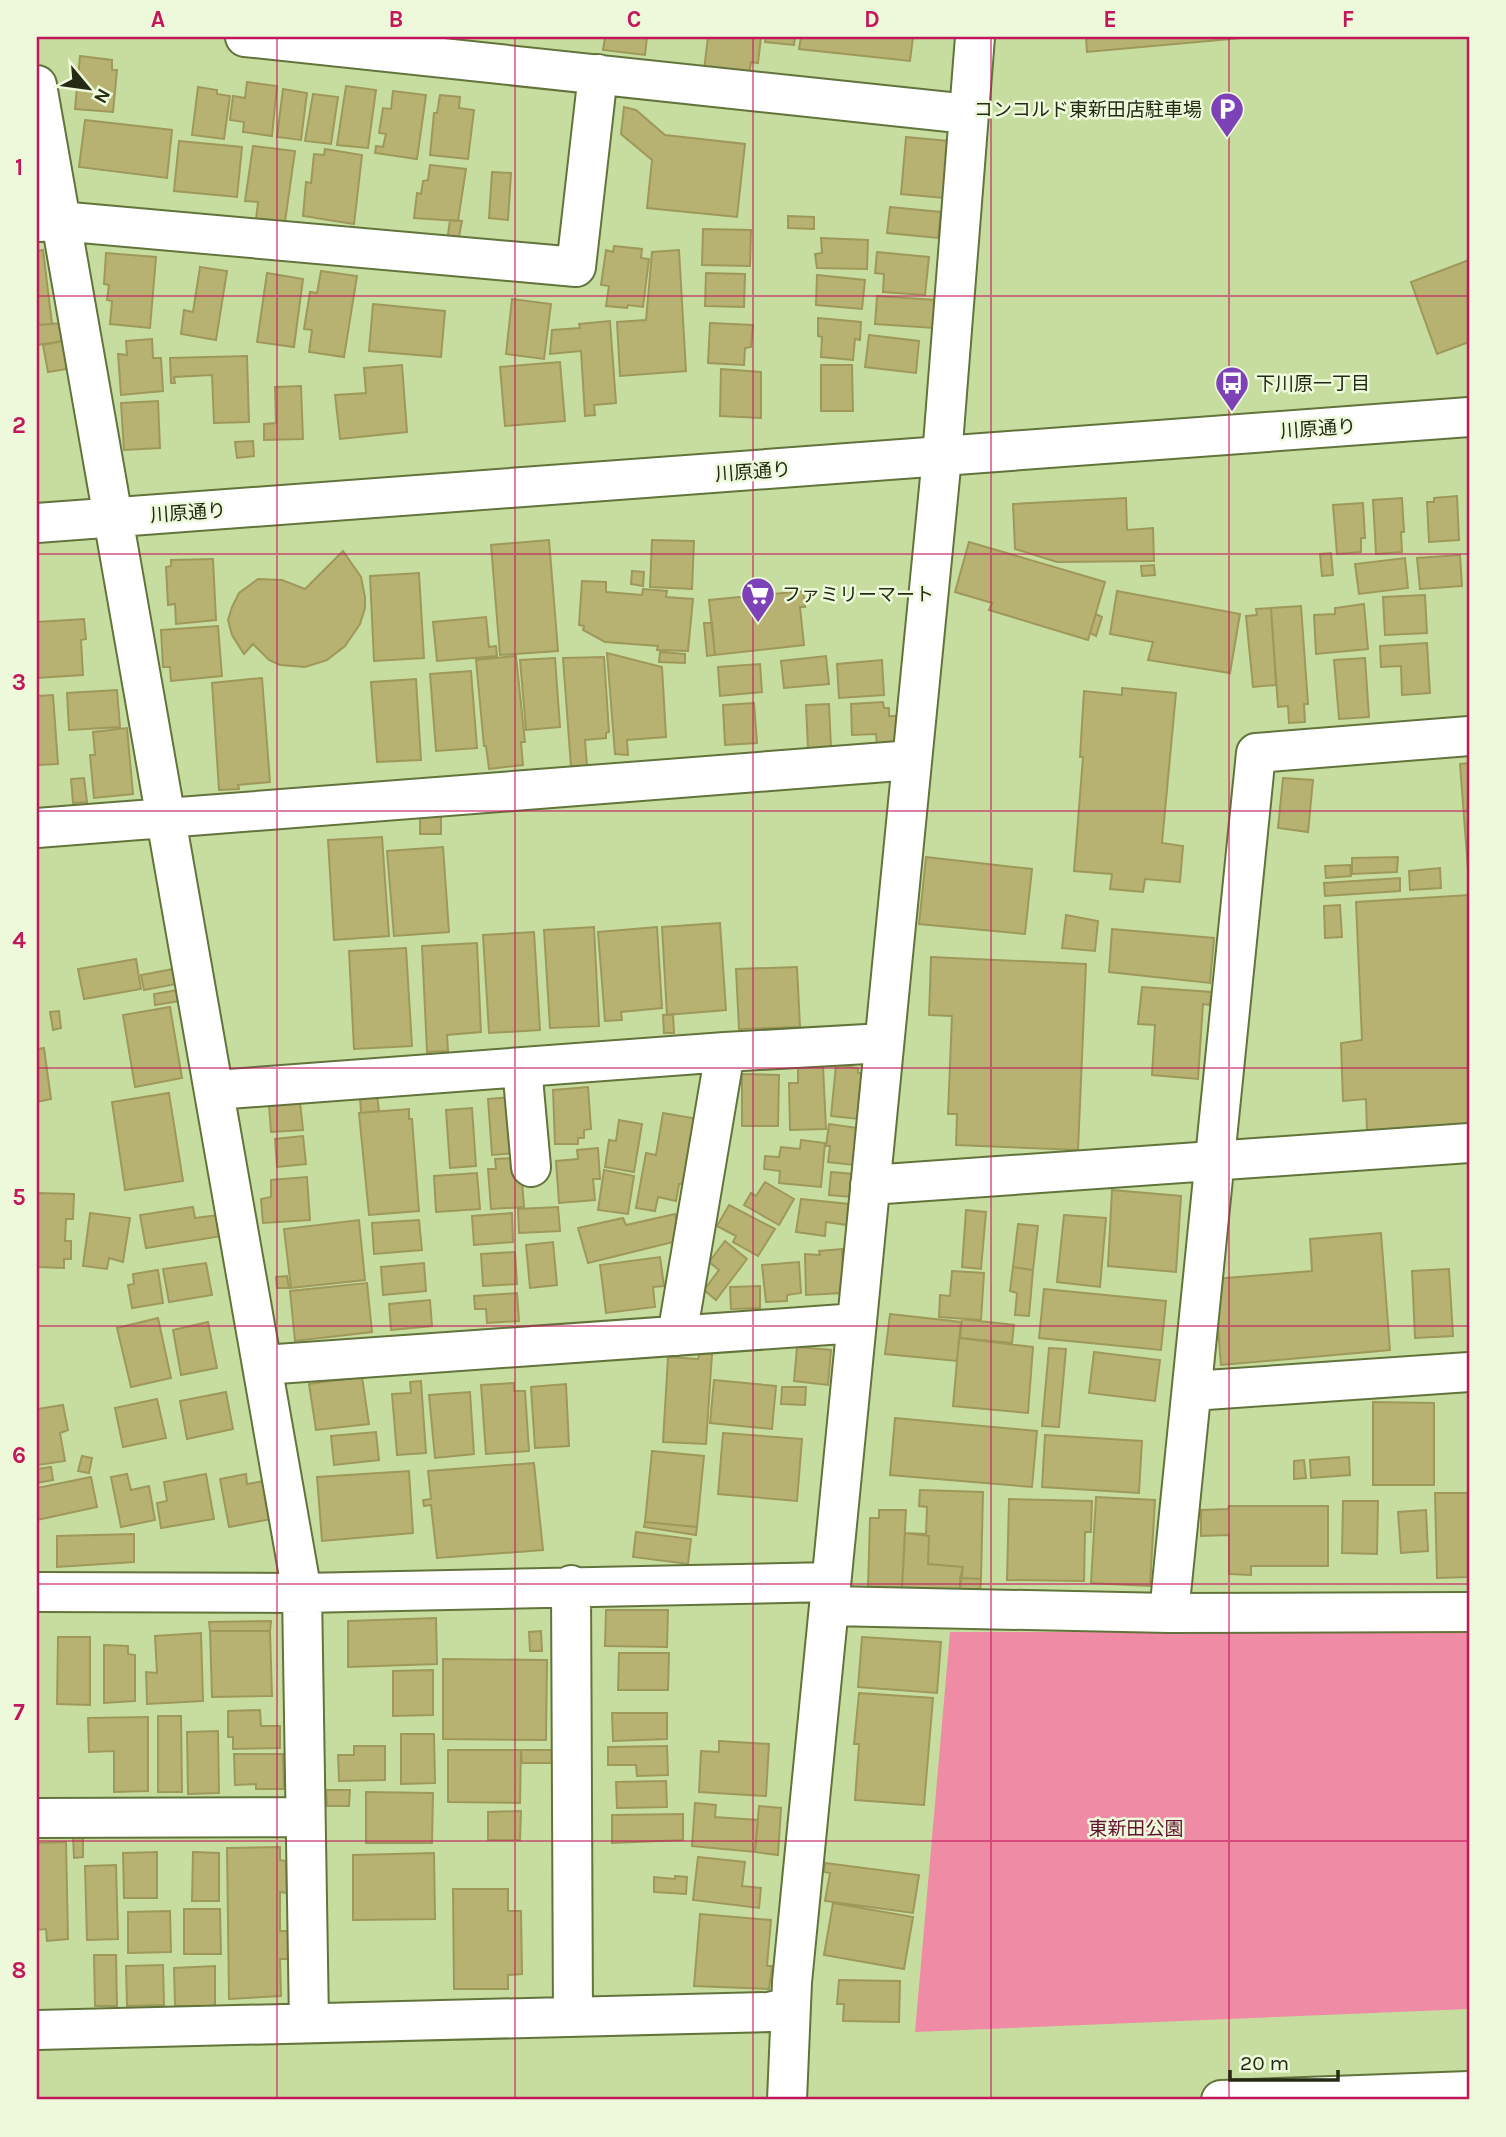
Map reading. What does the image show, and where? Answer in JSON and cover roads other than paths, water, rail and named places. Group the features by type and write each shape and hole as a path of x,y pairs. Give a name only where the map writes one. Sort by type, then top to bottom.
{"street":[{"path":"245,37 436,47 598,74 968,114"},
{"path":"788,2100 790,2007 942,457 975,37"},
{"path":"48,221 576,267 598,74"},
{"path":"37,85 48,221 111,517 167,817 302,1593 309,2023"},
{"name":"川原通り","path":"37,523 1469,417"},
{"path":"1169,1613 1256,753 1469,736"},
{"path":"37,828 912,760"},
{"path":"215,1090 725,1052 884,1043"},
{"path":"677,1336 725,1052"},
{"path":"522,1068 531,1167"},
{"path":"870,1185 1469,1143"},
{"path":"262,1365 857,1323"},
{"path":"1192,1391 1469,1371"},
{"path":"571,1586 573,2017"},
{"path":"37,1592 302,1593 571,1586 830,1594 1169,1613 1469,1612"},
{"path":"37,1818 304,1817"},
{"path":"37,2030 769,2012 790,2007"},
{"path":"1221,2100 1469,2091"}],"place":[{"name":"コンコルド東新田店駐車場","path":"1227,139"},
{"name":"下川原一丁目","path":"1232,413"},
{"name":"ファミリーマート","path":"758,624"}],"park label":[{"name":"東新田公園","path":"1136,1828"}]}
